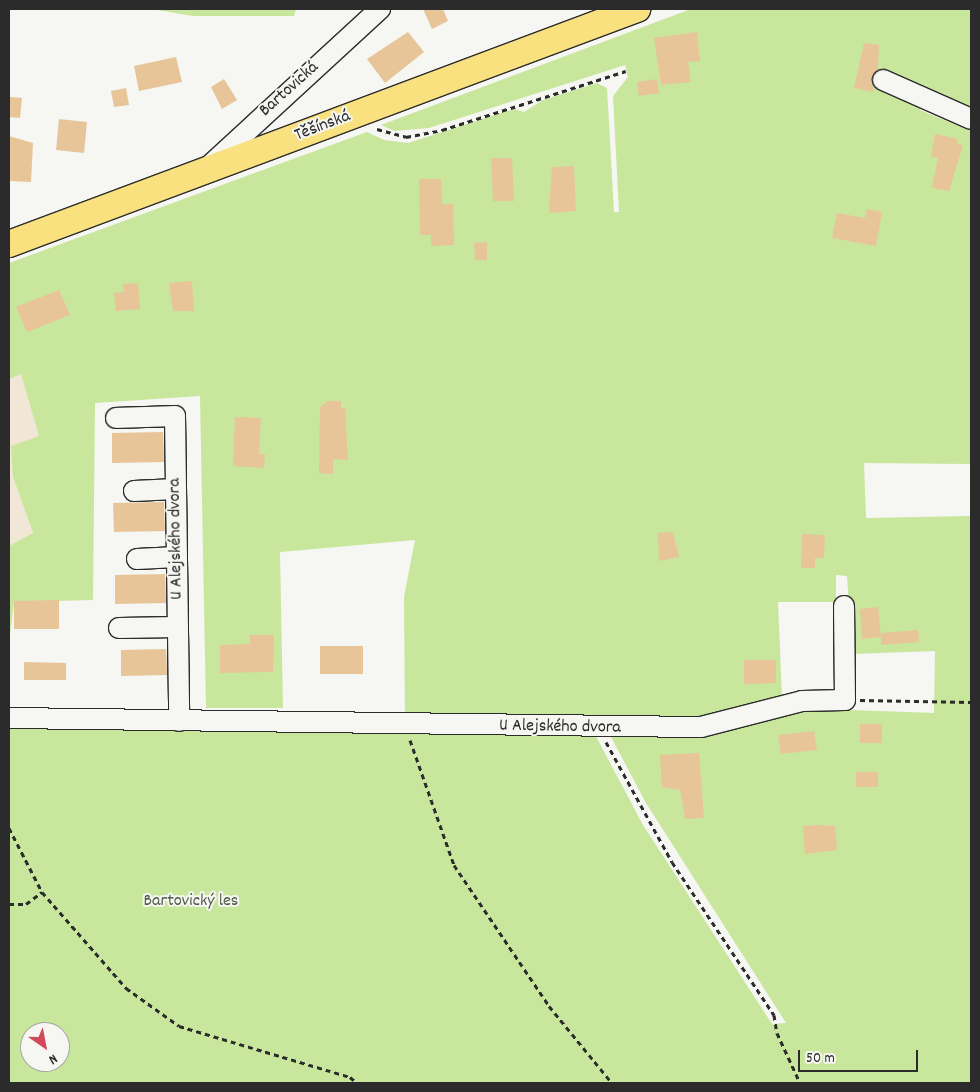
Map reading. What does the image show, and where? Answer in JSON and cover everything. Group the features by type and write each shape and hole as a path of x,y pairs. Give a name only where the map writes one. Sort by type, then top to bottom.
{"main road":[{"name":"Těšínská","path":"9,244 637,9"}],"street":[{"name":"Bartovická","path":"202,173 380,9"},
{"path":"883,80 971,119"},
{"name":"U Alejského dvora","path":"116,418 175,416 179,721"},
{"path":"134,491 176,489"},
{"path":"137,559 177,557"},
{"path":"844,606 845,700"},
{"path":"119,628 178,627"},
{"name":"U Alejského dvora","path":"9,718 406,726 701,727 802,701 845,700"}],"path":[{"path":"356,115 383,132 406,137 626,71"},
{"path":"845,700 971,702"},
{"path":"406,726 454,865 550,1006 612,1083"},
{"path":"591,727 600,728 672,862 774,1014 800,1083"},
{"path":"9,828 42,892 126,988 179,1026 350,1077 357,1083"},
{"path":"9,904 26,904 42,892"}],"shaded area":[{"path":"21,373 40,436 13,477 33,533 9,546 9,379"}],"green space":[{"path":"151,9 296,9 294,16 193,16"},
{"name":"Bartovický les","path":"691,9 971,9 971,116 922,95 920,110 971,131 971,464 864,463 866,518 971,516 971,1083 9,1083 9,718 405,726 404,597 415,540 280,552 283,708 206,708 200,396 95,403 93,600 14,602 9,643 9,546 33,533 13,477 11,446 39,436 21,374 9,379 9,263 367,132 384,140 408,143 514,109 524,112 543,100 597,83 607,88 614,212 619,212 613,96 628,77 625,65 429,128 394,131 381,125","holes":["836,575 847,576 852,654 935,651 934,713 793,708 687,737 611,737 646,803 786,1023 772,1024 643,825 591,727 727,715 782,698 778,602 836,602"]}],"building":[{"path":"423,9 443,9 448,21 432,29"},
{"path":"408,32 424,52 385,83 367,59"},
{"path":"697,32 700,61 688,62 691,82 661,85 654,38"},
{"path":"864,43 879,45 878,70 871,81 874,92 854,88"},
{"path":"176,57 182,82 139,91 134,66"},
{"path":"224,79 237,100 222,109 211,87"},
{"path":"657,79 659,93 639,96 637,82"},
{"path":"126,88 129,105 114,107 111,91"},
{"path":"9,97 22,98 20,118 9,117"},
{"path":"59,119 87,122 84,153 56,150"},
{"path":"935,134 958,139 957,144 963,145 949,191 932,188 938,158 931,157"},
{"path":"9,136 33,143 31,182 9,181"},
{"path":"491,158 512,158 514,201 493,201"},
{"path":"574,166 576,211 549,213 552,167"},
{"path":"419,179 441,179 442,204 453,204 454,245 431,246 431,235 420,235"},
{"path":"867,209 882,212 876,246 832,238 837,213 865,218"},
{"path":"487,242 487,260 475,260 474,243"},
{"path":"192,281 194,311 173,311 169,283"},
{"path":"138,283 140,309 116,311 114,293 124,292 123,284"},
{"path":"59,290 70,315 27,332 16,307"},
{"path":"328,401 341,401 341,408 345,408 348,460 333,459 333,474 319,473 320,407"},
{"path":"235,417 261,418 259,454 265,454 264,468 233,466"},
{"path":"163,432 164,462 112,463 112,433"},
{"path":"164,502 165,531 114,532 113,503"},
{"path":"673,532 679,557 659,561 658,533"},
{"path":"802,534 825,535 824,558 815,558 815,568 801,568"},
{"path":"165,574 166,603 115,604 115,575"},
{"path":"59,600 59,629 14,629 14,601"},
{"path":"878,607 881,637 862,639 860,609"},
{"path":"918,630 919,642 881,645 881,633"},
{"path":"250,635 274,635 273,672 220,673 220,645 250,644"},
{"path":"320,646 363,646 363,674 320,674"},
{"path":"166,649 167,675 121,676 121,650"},
{"path":"744,660 776,660 776,683 744,684"},
{"path":"24,662 66,663 66,680 24,680"},
{"path":"860,724 882,724 882,743 860,743"},
{"path":"814,731 817,750 781,754 778,735"},
{"path":"699,753 704,818 685,819 680,790 662,787 660,755"},
{"path":"856,772 878,772 878,787 856,787"},
{"path":"803,826 835,826 837,850 805,854"}]}
